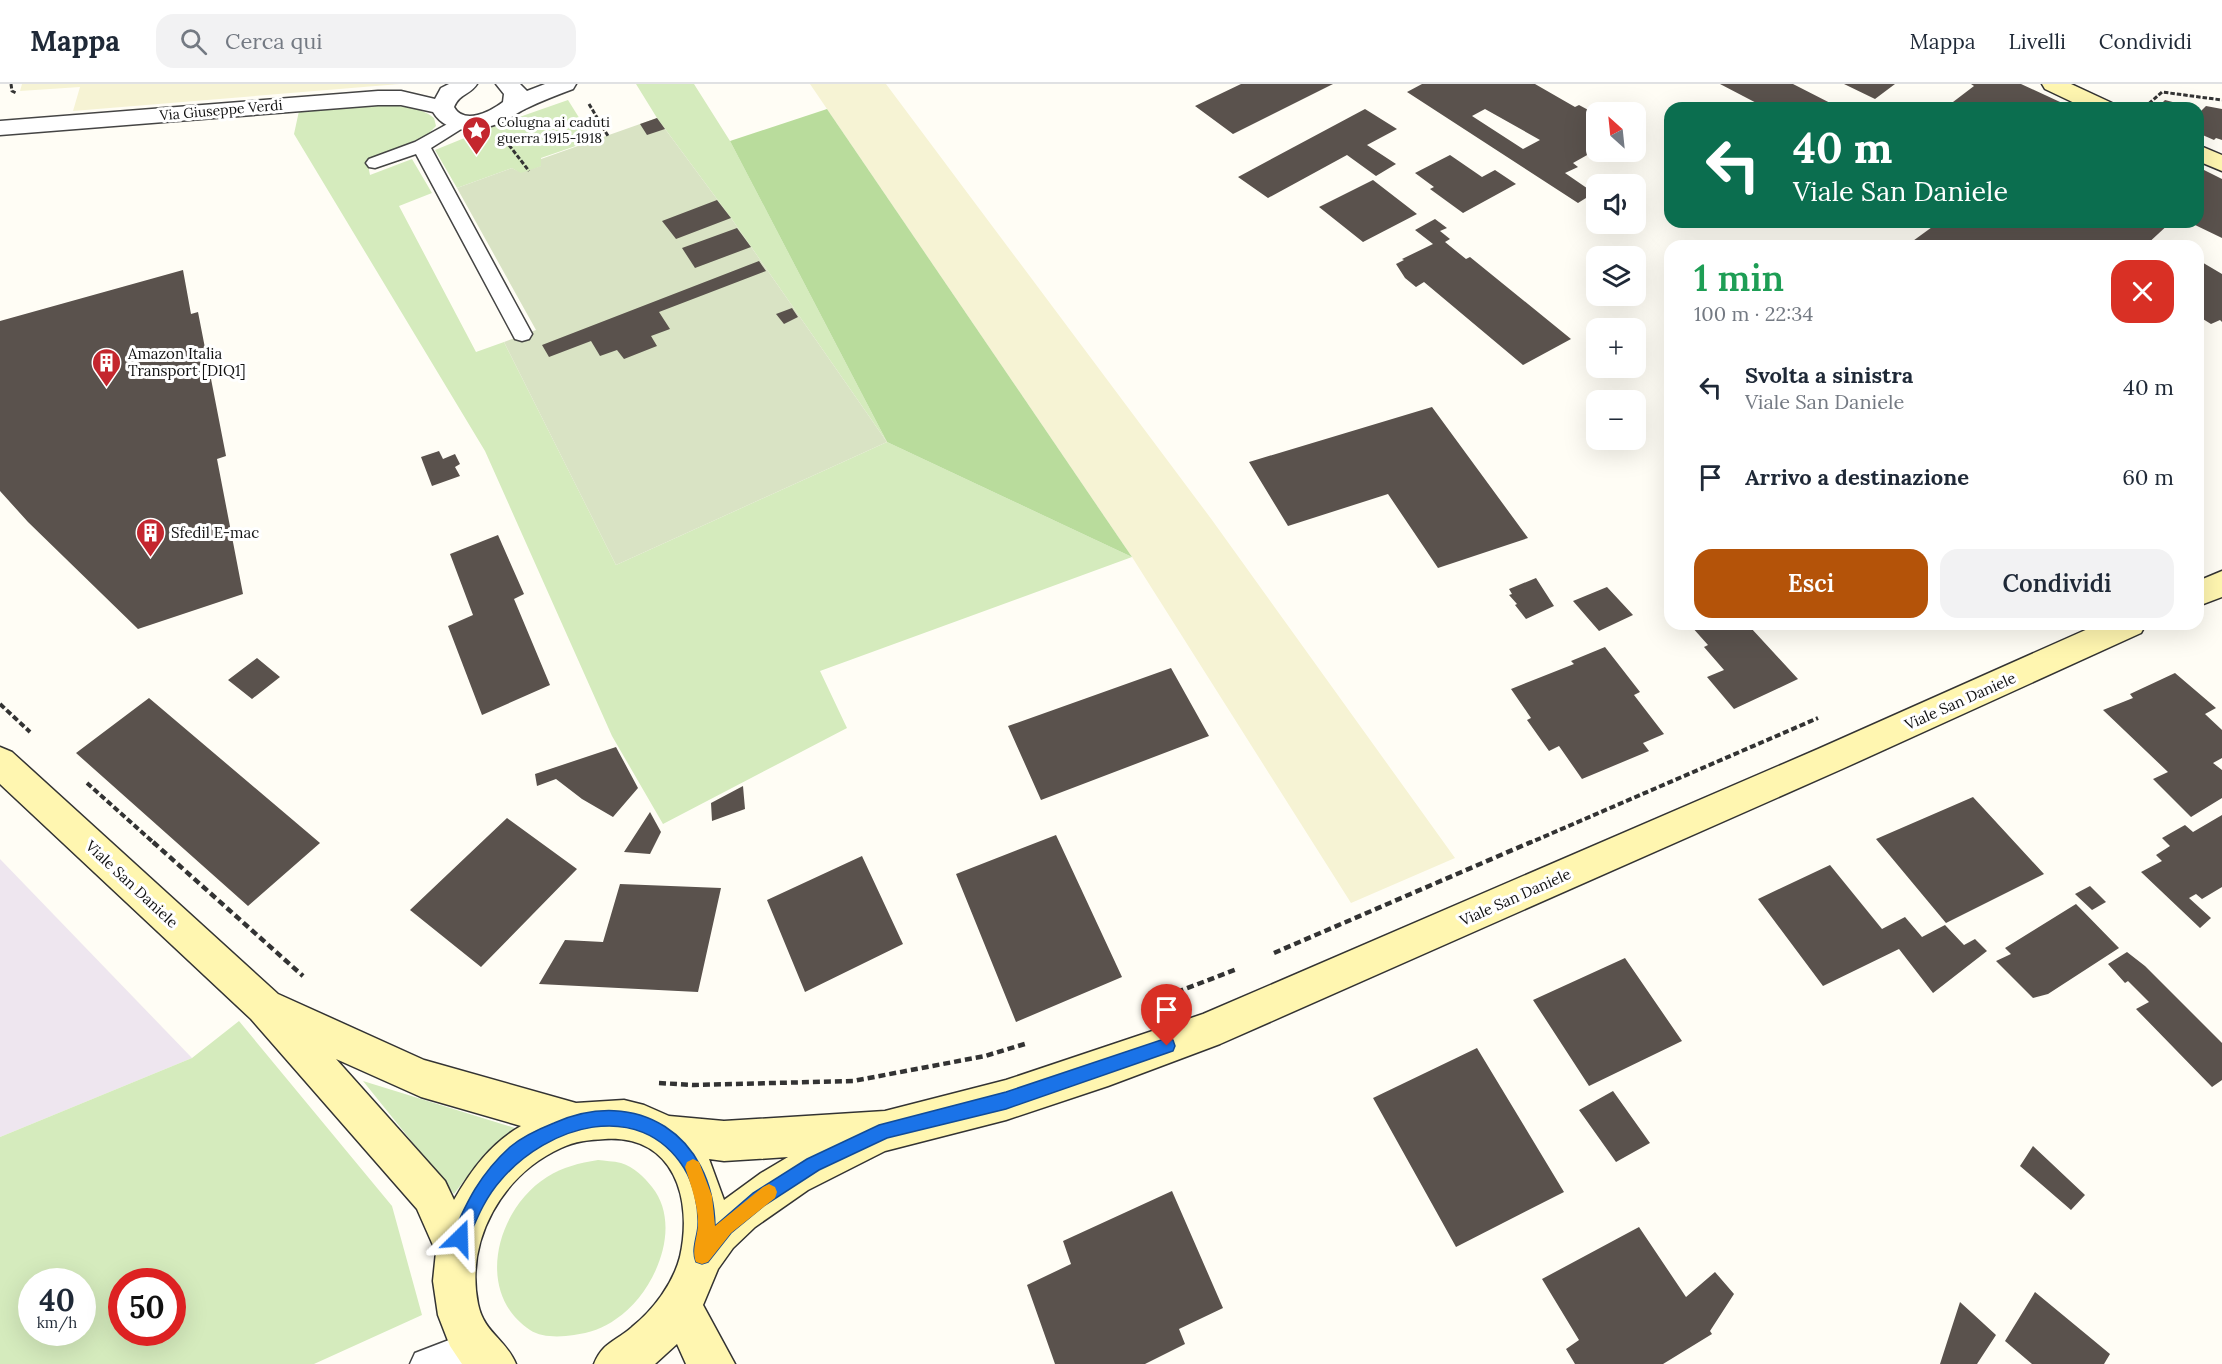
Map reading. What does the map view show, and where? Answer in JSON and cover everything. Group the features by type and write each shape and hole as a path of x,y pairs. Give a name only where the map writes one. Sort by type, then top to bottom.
{"street":[{"path":"461,85 449,93 442,107 444,114 460,122 490,120 500,116 511,92 536,84"},
{"path":"511,92 564,84"},
{"path":"2053,84 2091,102"},
{"name":"Via Giuseppe Verdi","path":"0,128 356,99 401,98 442,107"},
{"path":"2204,155 2222,164"},
{"path":"2204,591 2222,583"},
{"name":"Viale San Daniele","path":"665,1135 724,1141 885,1131 1006,1101 1207,1031 1830,759 2117,630"},
{"name":"Viale San Daniele","path":"0,762 264,1006 431,1195 456,1250"},
{"name":"Viale San Daniele","path":"264,1006 421,1078 574,1122"},
{"name":"Viale San Daniele","path":"484,1355 462,1324 455,1299 456,1250 477,1198 494,1174 531,1142 574,1122 601,1118 627,1119 644,1124 678,1145 692,1166 703,1196 706,1224 702,1256 681,1305 663,1328 633,1355 616,1364"},
{"name":"Viale San Daniele","path":"702,1256 725,1227 759,1199 813,1164 885,1131"},
{"path":"681,1305 702,1350 713,1364"}],"lane":[{"path":"375,163 421,147 460,122"},
{"path":"421,147 522,334"},
{"path":"426,1364 484,1355"}],"path":[{"path":"2151,102 2162,92 2222,100"},
{"path":"585,97 608,135"},
{"path":"0,704 31,732"},
{"path":"1273,954 1822,716"},
{"path":"83,779 309,981"},
{"path":"1144,1004 1246,965"},
{"path":"647,1082 693,1085 853,1081 985,1056 1038,1040"}],"shaded area":[{"path":"22,84 400,84 73,111 80,87 20,91"},
{"path":"810,84 886,84 1212,520 1455,858 1351,903 1132,557"},
{"path":"0,859 192,1058 0,1137"}],"green space":[{"path":"636,84 694,84 730,141 887,442 731,218 657,118"},
{"path":"568,100 593,140 541,158 542,166 521,174 512,168 457,188 435,150 494,126"},
{"path":"389,105 422,111 434,118 436,126 426,136 367,160 370,175 412,159 432,193 399,206 476,352 504,342 616,565 887,442 1132,557 820,671 847,728 663,824 612,736 485,451 294,134 299,111"},
{"path":"827,109 1132,557 887,442 730,141"},
{"path":"657,118 731,218 887,442 616,565 504,342 536,330 457,188 512,168 521,173 541,166 541,159"},
{"path":"239,1021 392,1206 422,1315 314,1364 0,1364 0,1137 192,1058"},
{"path":"363,1081 515,1128 481,1158 454,1194"},
{"path":"598,1160 618,1162 630,1167 652,1187 661,1203 665,1221 665,1240 660,1259 653,1277 642,1293 630,1308 611,1322 596,1330 574,1335 552,1336 535,1333 513,1314 502,1295 497,1274 498,1252 504,1230 515,1209 529,1191 547,1177 571,1166"}],"building":[{"path":"1241,84 1333,84 1233,134 1195,106"},
{"path":"1422,84 1535,84 1575,107 1579,105 1586,109 1586,156 1573,163 1578,167 1565,173 1586,187 1586,198 1578,203 1407,92","holes":["1485,109 1540,140 1523,149 1472,116"]},
{"path":"1720,84 1793,84 1828,102 1754,102"},
{"path":"1844,84 1895,84 1875,99"},
{"path":"1971,84 2021,84 2060,102 1953,102 1974,86"},
{"path":"2206,106 2222,109 2222,140 2216,138 2214,140 2204,136 2204,108"},
{"path":"1365,109 1397,129 1367,145 1396,164 1376,176 1347,155 1268,198 1238,177"},
{"path":"657,118 665,129 647,135 640,124"},
{"path":"1450,155 1482,177 1495,170 1516,184 1463,213 1430,189 1434,187 1415,173"},
{"path":"2204,170 2222,179 2222,238 2201,228 2204,228"},
{"path":"1373,180 1417,214 1363,242 1319,207"},
{"path":"717,200 731,218 676,239 662,221"},
{"path":"1435,219 1447,228 1440,231 1450,239 1445,242 1466,259 1470,257 1571,339 1523,365 1424,282 1416,287 1405,278 1396,264 1433,244 1415,230"},
{"path":"737,228 751,247 695,268 682,248"},
{"path":"1931,228 2164,228 2152,240 1914,240"},
{"path":"759,261 766,271 659,312 670,329 651,336 657,346 624,359 617,350 600,356 591,341 549,357 542,345"},
{"path":"2204,263 2222,274 2222,322 2220,320 2211,324 2204,320"},
{"name":"Amazon Italia Transport [DIQ1]","path":"183,270 191,314 198,312 226,456 217,459 243,594 138,629 28,522 0,491 0,321"},
{"path":"792,308 798,317 784,324 776,314"},
{"path":"1432,407 1528,538 1438,568 1388,494 1288,526 1249,462"},
{"path":"439,451 443,459 455,454 460,464 455,467 460,476 432,486 421,457"},
{"path":"498,535 524,594 514,599 550,685 482,715 448,626 473,615 450,554"},
{"path":"1536,578 1554,606 1526,619 1509,595 1512,594 1509,589"},
{"path":"1607,587 1633,615 1599,631 1573,601"},
{"path":"1695,630 1753,630 1798,679 1734,709 1707,677 1724,670 1704,647 1708,645"},
{"path":"1605,647 1640,692 1634,695 1664,734 1643,743 1649,751 1582,779 1559,746 1549,751 1527,720 1531,718 1511,689 1574,664 1571,661"},
{"path":"257,658 280,677 252,699 228,680"},
{"path":"1171,668 1209,736 1041,800 1008,726"},
{"path":"2175,673 2216,708 2205,714 2222,730 2222,758 2213,763 2222,770 2222,798 2191,817 2153,779 2168,772 2103,710 2133,698 2130,694"},
{"path":"149,698 320,843 248,906 76,753"},
{"path":"616,747 638,788 613,817 582,799 556,779 537,786 535,774"},
{"path":"743,786 745,809 712,821 711,803"},
{"path":"1973,797 2044,874 1946,923 1876,839"},
{"path":"650,812 661,832 650,854 624,852"},
{"path":"2222,815 2222,887 2202,899 2196,894 2189,898 2211,918 2200,928 2141,872 2162,861 2156,855 2170,846 2162,838 2185,825 2193,832"},
{"path":"507,818 577,869 481,967 410,910"},
{"path":"1056,835 1122,977 1016,1022 956,874"},
{"path":"862,856 903,944 805,992 767,900"},
{"path":"1830,865 1882,929 1905,917 1922,937 1945,925 1964,945 1975,939 1987,951 1933,993 1899,949 1823,986 1758,899"},
{"path":"620,884 721,888 698,992 539,984 565,940 603,942"},
{"path":"2090,886 2106,902 2092,910 2075,894"},
{"path":"2076,904 2119,948 2048,994 2033,998 1996,961 2011,954 2005,948"},
{"path":"2127,952 2145,966 2222,1043 2222,1080 2212,1087 2136,1009 2149,1002 2128,981 2125,983 2108,964"},
{"path":"1625,958 1682,1041 1589,1086 1533,1000"},
{"path":"1477,1048 1564,1192 1456,1247 1373,1098"},
{"path":"1613,1091 1650,1143 1616,1162 1579,1110"},
{"path":"2033,1146 2085,1195 2071,1210 2020,1166"},
{"path":"1172,1191 1223,1308 1179,1329 1185,1344 1145,1364 1055,1364 1027,1285 1071,1264 1063,1241"},
{"path":"1639,1227 1686,1297 1715,1272 1734,1294 1710,1331 1712,1334 1663,1364 1575,1364 1566,1349 1579,1340 1542,1279"},
{"path":"2035,1292 2110,1354 2104,1364 2032,1364 2005,1341"},
{"path":"1960,1302 1996,1335 1977,1364 1940,1364"}],"slow traffic":[{"path":"693,1167 703,1196 706,1224 702,1256 725,1227 769,1192"}],"place":[{"name":"Colugna ai caduti guerra 1915-1918","path":"476,156"},
{"name":"Amazon Italia Transport [DIQ1]","path":"107,388"},
{"name":"Sfedil E-mac","path":"150,558"}],"route":[{"path":"460,1238 477,1198 494,1174 518,1151 538,1138 574,1122 601,1118 627,1119 644,1124 678,1145 692,1166 703,1196 706,1224 702,1256 725,1227 759,1199 813,1164 885,1131 1006,1101 1167,1046"}]}
